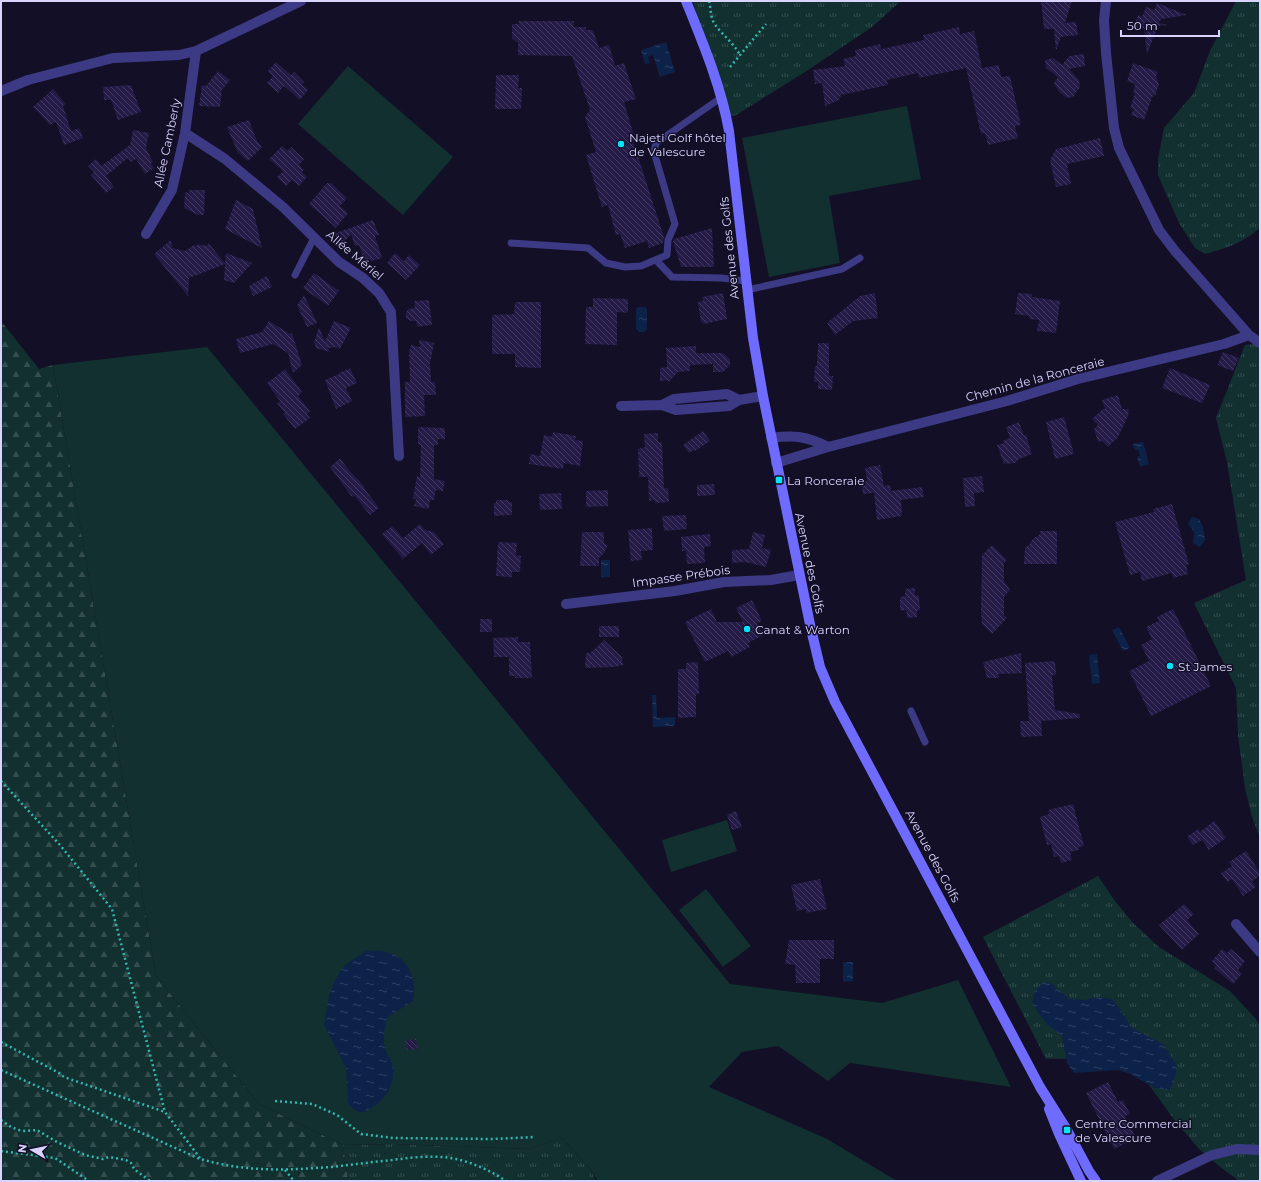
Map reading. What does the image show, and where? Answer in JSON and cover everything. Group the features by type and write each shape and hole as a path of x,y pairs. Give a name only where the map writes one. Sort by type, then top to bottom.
{"main road":[{"name":"Avenue des Golfs","path":"686,1 722,97 729,131 753,338 776,463 820,667 834,702 1040,1087 1096,1181"},
{"name":"Avenue des Golfs","path":"1040,1087 1059,1134 1081,1181"}],"street":[{"path":"1,91 28,80 113,58 179,55 196,51 301,1"},
{"path":"1106,1 1104,20 1106,46 1114,128 1119,148 1159,230 1175,251 1249,335 1260,343"},
{"name":"Allée Camberly","path":"146,234 172,190 185,133 196,51"},
{"name":"Allée Mériel","path":"185,133 225,159 283,207 339,262 363,278 379,293 391,312 399,456"},
{"name":"Chemin de la Ronceraie","path":"776,463 828,447 1007,401 1078,379 1224,344 1249,335"},
{"path":"621,406 662,405 674,399 727,394 739,400 763,396"},
{"path":"771,438 790,436 812,439 828,447"},
{"name":"Impasse Prébois","path":"566,604 675,591 724,582 771,580 799,575"},
{"path":"1236,924 1260,952"},
{"path":"1157,1181 1212,1155 1237,1149 1260,1150"}],"lane":[{"path":"511,243 588,248 606,263 624,267 642,266 667,255 668,240 675,224 654,152 656,143 722,97"},
{"path":"295,275 314,238"},
{"path":"656,260 672,277 721,278 746,285 842,269 860,258"},
{"path":"911,712 925,742"}],"path":[{"path":"709,1 711,15 715,23 735,46 740,55"},
{"path":"730,67 766,24"},
{"path":"1,781 60,845 112,909 165,1112 200,1159"},
{"path":"1,1042 59,1073 64,1078 165,1112"},
{"path":"1,1070 200,1159 260,1170 285,1170 431,1156 457,1159 489,1170 506,1181"},
{"path":"275,1101 312,1104 336,1115 361,1134 393,1138 493,1139 535,1137"},
{"path":"1,1120 11,1127 20,1130 37,1130 57,1142 85,1155 103,1159 109,1157 126,1160 131,1163 134,1169 150,1181"},
{"path":"1,1151 55,1158 89,1181"},
{"path":"285,1170 294,1181"}],"green space":[{"path":"693,1 901,1 872,27 805,72 736,115 725,119"},
{"path":"1236,1 1260,1 1260,228 1234,244 1205,254 1195,248 1179,223 1158,175 1158,159 1164,128 1194,93 1210,51"},
{"path":"348,66 453,157 403,215 298,124"},
{"path":"907,106 921,179 829,196 840,263 769,277 742,138"},
{"path":"1,321 39,369 53,365 156,976 259,1104 343,1145 348,1181 1,1181"},
{"path":"1254,344 1260,348 1260,838 1252,817 1245,788 1238,735 1236,688 1194,603 1246,580 1227,462 1216,418 1245,345"},
{"path":"207,347 730,984 882,1003 958,980 1011,1087 850,1063 828,1081 778,1046 742,1052 709,1087 827,1139 897,1181 597,1180 591,1170 562,1138 528,1149 394,1144 343,1145 259,1104 156,976 53,365"},
{"path":"727,820 737,851 671,872 662,840"},
{"path":"1098,876 1115,901 1133,923 1159,947 1230,991 1256,1019 1260,1026 1260,1181 1239,1181 1199,1149 1175,1121 1139,1071 1108,1058 1046,1059 983,937"},
{"path":"706,889 751,946 723,967 679,910"},
{"path":"562,1138 591,1170 596,1181 348,1181 343,1145 394,1144 528,1149"}],"water":[{"path":"666,42 675,72 660,77 653,55 648,57 650,63 645,64 641,50"},
{"path":"646,307 647,309 647,330 645,330 645,332 638,332 638,330 636,330 636,308"},
{"path":"1143,442 1149,464 1140,467 1137,457 1140,456 1138,450 1135,450 1133,444"},
{"path":"1192,517 1199,519 1203,527 1205,540 1200,547 1193,543 1194,532 1188,524"},
{"path":"601,560 610,560 610,577 601,577"},
{"path":"1119,627 1130,648 1123,651 1112,630"},
{"path":"1097,654 1100,683 1092,684 1089,655"},
{"path":"652,695 656,695 657,718 675,717 675,726 653,727"},
{"path":"366,951 388,952 397,956 409,969 413,978 414,989 413,1001 388,1017 386,1023 384,1044 392,1064 393,1079 391,1086 388,1092 378,1103 366,1111 360,1112 353,1109 348,1103 346,1068 324,1025 330,991 339,973 345,965"},
{"path":"843,962 853,962 853,981 843,982"},
{"path":"1043,982 1051,983 1069,999 1084,1000 1100,997 1112,999 1132,1028 1163,1044 1177,1066 1174,1081 1169,1090 1155,1088 1130,1074 1118,1070 1074,1073 1067,1063 1062,1036 1046,1023 1032,1004 1034,992"}],"building":[{"path":"1041,1 1072,1 1065,23 1076,22 1078,35 1061,37 1056,51 1054,29 1044,29"},
{"path":"1157,3 1187,15 1161,19 1159,23 1168,25 1158,26 1147,54 1144,28 1138,29 1138,27 1134,25 1138,15 1142,17 1146,7 1154,10"},
{"name":"Najeti Golf hôtel de Valescure","path":"519,21 574,21 574,27 586,27 586,30 593,30 599,48 609,45 615,66 624,63 636,99 624,102 635,139 633,141 664,237 663,243 649,248 647,241 625,248 620,234 616,235 608,205 602,207 586,155 596,152 585,117 590,110 572,56 518,55 518,43 512,38 512,24 519,24"},
{"path":"959,27 960,34 974,31 982,68 999,65 1001,77 1010,76 1021,125 1015,126 1018,138 988,145 985,133 981,134 966,68 919,78 918,73 887,80 888,85 841,95 839,100 825,106 822,83 815,84 813,70 845,66 843,59 856,56 855,50 880,44 881,49 924,40 923,35"},
{"path":"1084,54 1085,66 1069,69 1079,80 1080,87 1073,97 1067,98 1059,92 1054,83 1058,77 1046,68 1045,60 1053,58 1062,65 1069,56"},
{"path":"276,62 291,75 294,72 304,82 302,85 308,90 300,100 284,86 278,93 267,83 273,76 268,71"},
{"path":"1133,63 1158,72 1156,77 1159,84 1155,96 1153,95 1144,120 1131,115 1134,109 1130,108 1135,93 1133,93 1135,84 1127,81"},
{"path":"218,71 230,80 222,90 220,107 199,106 202,85 206,86"},
{"path":"496,75 519,75 518,88 522,88 521,109 495,109"},
{"path":"131,85 141,112 118,120 111,100 104,100 103,87"},
{"path":"53,89 66,104 63,106 71,131 79,128 83,138 64,145 56,122 50,125 33,107"},
{"path":"249,120 257,141 262,147 248,161 238,153 227,127"},
{"path":"133,130 149,133 146,148 153,162 151,163 154,168 145,174 136,159 131,162 128,158 106,176 114,187 106,193 91,175 94,172 88,166 96,159 101,166 130,145"},
{"path":"1100,138 1104,156 1067,164 1071,184 1056,187 1050,160 1056,149"},
{"path":"282,146 288,151 291,147 304,159 299,165 304,170 302,172 307,177 299,186 292,180 286,186 277,177 283,171 269,159"},
{"path":"327,183 331,183 347,198 340,206 348,213 336,228 309,204"},
{"path":"189,190 205,190 204,215 198,215 184,208 185,192 189,193"},
{"path":"236,200 253,209 262,248 225,229"},
{"path":"373,220 379,235 375,236 382,258 365,263 359,245 355,246 351,234 343,243 333,234"},
{"path":"712,228 714,267 681,267 673,241 674,239"},
{"path":"171,240 172,248 185,251 194,245 196,246 199,244 206,246 209,244 225,263 226,253 252,263 234,283 224,280 225,264 189,278 188,296 154,254"},
{"path":"395,253 404,261 409,255 420,265 406,280 387,263"},
{"path":"314,273 339,291 328,306 303,288"},
{"path":"267,276 272,287 253,296 249,286"},
{"path":"723,293 727,319 703,324 703,322 701,323 698,302 703,301 702,297"},
{"path":"875,293 878,318 853,321 835,335 827,323 860,296"},
{"path":"1018,293 1032,294 1032,297 1060,301 1056,333 1037,331 1039,320 1029,319 1030,316 1015,314"},
{"path":"304,295 317,323 307,327 297,305"},
{"path":"593,298 628,299 628,313 617,312 617,345 585,344 586,307 593,307"},
{"path":"429,300 432,325 417,327 416,321 411,321 406,318 406,313 408,309 415,308 414,301"},
{"path":"515,302 541,302 541,368 515,367 515,354 492,354 492,315 514,314"},
{"path":"269,321 290,334 292,333 302,365 293,373 288,353 273,344 240,353 236,339 262,332"},
{"path":"334,321 351,328 340,349 335,347 328,348 330,352 316,348 314,342 319,327 325,341"},
{"path":"419,340 434,343 430,363 431,382 435,382 436,395 424,395 425,416 405,417 405,382 410,382 409,352 411,345 420,347"},
{"path":"818,343 829,343 829,376 833,376 832,390 818,389 818,382 814,382 815,366 817,366"},
{"path":"696,346 696,353 723,353 730,359 730,365 723,372 713,372 713,364 690,365 690,371 678,372 668,383 668,380 660,381 660,368 667,367 666,348"},
{"path":"1223,352 1239,358 1233,371 1217,365"},
{"path":"350,368 357,383 346,388 352,401 336,409 325,380"},
{"path":"1170,368 1210,385 1202,403 1162,388"},
{"path":"285,369 302,392 298,396 310,411 307,414 310,418 295,429 283,414 285,413 277,403 280,401 267,383"},
{"path":"1118,395 1122,409 1129,409 1128,416 1118,437 1108,447 1102,441 1098,442 1094,429 1098,425 1092,419 1103,409 1105,409 1102,400"},
{"path":"1064,417 1074,454 1055,459 1046,422"},
{"path":"1019,422 1024,436 1026,435 1032,454 1019,459 1015,463 1004,464 997,445 1004,443 1003,441 1010,438 1006,427"},
{"path":"418,427 445,428 445,439 438,439 438,445 434,445 434,479 445,481 443,491 436,490 434,500 430,500 429,509 414,506 416,499 413,498 417,476 420,477 421,445 418,444"},
{"path":"703,431 710,441 695,451 694,450 689,453 683,445"},
{"path":"553,432 576,436 575,440 583,441 580,466 564,463 563,469 529,464 530,454 540,456 544,435 552,437"},
{"path":"658,433 658,442 662,442 664,488 668,488 669,502 655,503 654,500 649,501 648,477 639,477 638,449 645,447 644,434"},
{"path":"340,458 364,486 379,508 370,515 354,495 352,497 330,467"},
{"path":"880,465 884,486 890,485 891,491 922,487 924,497 901,500 902,516 877,520 874,493 863,494 861,482 867,481 865,468"},
{"path":"982,476 984,492 974,493 975,506 965,507 963,478"},
{"path":"714,484 715,495 697,496 697,485"},
{"path":"608,490 608,506 586,507 586,491"},
{"path":"561,493 562,509 540,510 539,494"},
{"path":"496,500 508,500 508,502 512,502 512,515 494,516 494,503 496,503"},
{"path":"1172,504 1189,564 1186,565 1188,574 1173,578 1172,573 1142,581 1140,572 1130,575 1115,522 1154,512 1153,509"},
{"path":"686,515 687,529 664,531 662,516"},
{"path":"420,524 425,530 434,532 444,544 431,555 422,543 403,559 382,534 392,526 403,538"},
{"path":"652,528 653,550 641,551 642,560 631,561 628,530"},
{"path":"1040,531 1057,531 1057,564 1024,564 1025,547 1028,546 1033,539 1040,534"},
{"path":"582,532 604,532 604,544 608,545 604,553 599,558 599,566 580,566"},
{"path":"753,532 765,535 762,548 771,550 766,567 745,562 732,563 732,550 749,549"},
{"path":"710,534 711,546 704,547 705,563 687,564 686,551 682,551 681,537"},
{"path":"498,542 517,543 516,555 521,556 520,572 512,572 512,577 496,576"},
{"path":"992,545 1007,560 1004,563 1004,581 1010,590 1004,597 1004,615 1007,618 992,634 982,624 981,610 982,555"},
{"path":"915,588 915,595 919,596 920,610 917,611 917,617 907,618 906,610 900,611 900,597 905,596 905,589"},
{"path":"752,600 762,621 757,623 763,635 748,643 750,647 731,657 728,651 705,662 685,622 711,609 717,622 743,622 736,608"},
{"name":"St James","path":"1173,609 1211,686 1151,716 1129,671 1149,661 1141,645 1152,639 1146,627 1159,621 1157,617"},
{"path":"480,619 492,619 492,632 480,632"},
{"path":"599,626 619,626 619,637 599,637"},
{"path":"518,637 518,642 530,642 532,678 515,678 515,676 509,676 509,657 494,657 493,638"},
{"path":"604,640 622,657 623,665 615,667 585,668 586,653 590,653"},
{"path":"1021,653 1022,673 998,674 999,678 987,678 983,662"},
{"path":"1055,661 1056,675 1052,675 1055,710 1080,714 1080,718 1041,721 1042,736 1021,737 1020,721 1029,721 1025,663"},
{"path":"698,662 699,694 696,694 696,717 678,718 678,669 686,669 686,663"},
{"path":"1073,804 1084,846 1079,847 1079,850 1070,852 1072,860 1061,863 1059,856 1054,857 1051,844 1047,845 1040,817 1049,814 1048,810"},
{"path":"736,811 742,827 732,830 727,815"},
{"path":"1214,821 1226,838 1209,850 1202,840 1193,845 1187,837 1198,829 1200,832"},
{"path":"1246,851 1260,873 1260,876 1252,881 1256,887 1243,896 1232,879 1227,882 1221,873 1232,866 1229,862"},
{"path":"820,879 827,909 806,913 806,909 797,911 791,885"},
{"path":"1184,904 1194,914 1187,920 1199,934 1182,950 1159,925"},
{"path":"789,940 834,940 834,959 820,959 820,983 796,983 795,965 785,964"},
{"path":"1222,949 1227,953 1231,949 1245,961 1238,970 1242,974 1233,984 1214,968 1216,965 1212,961"},
{"path":"416,1039 418,1049 407,1050 405,1041"},
{"path":"1108,1082 1118,1102 1123,1100 1130,1114 1125,1116 1136,1138 1114,1149 1086,1093"}],"place":[{"name":"Najeti Golf hôtel de Valescure","path":"621,144"},
{"name":"La Ronceraie","path":"779,480"},
{"name":"Canat & Warton","path":"747,629"},
{"name":"St James","path":"1170,666"},
{"name":"Centre Commercial de Valescure","path":"1067,1130"}]}
